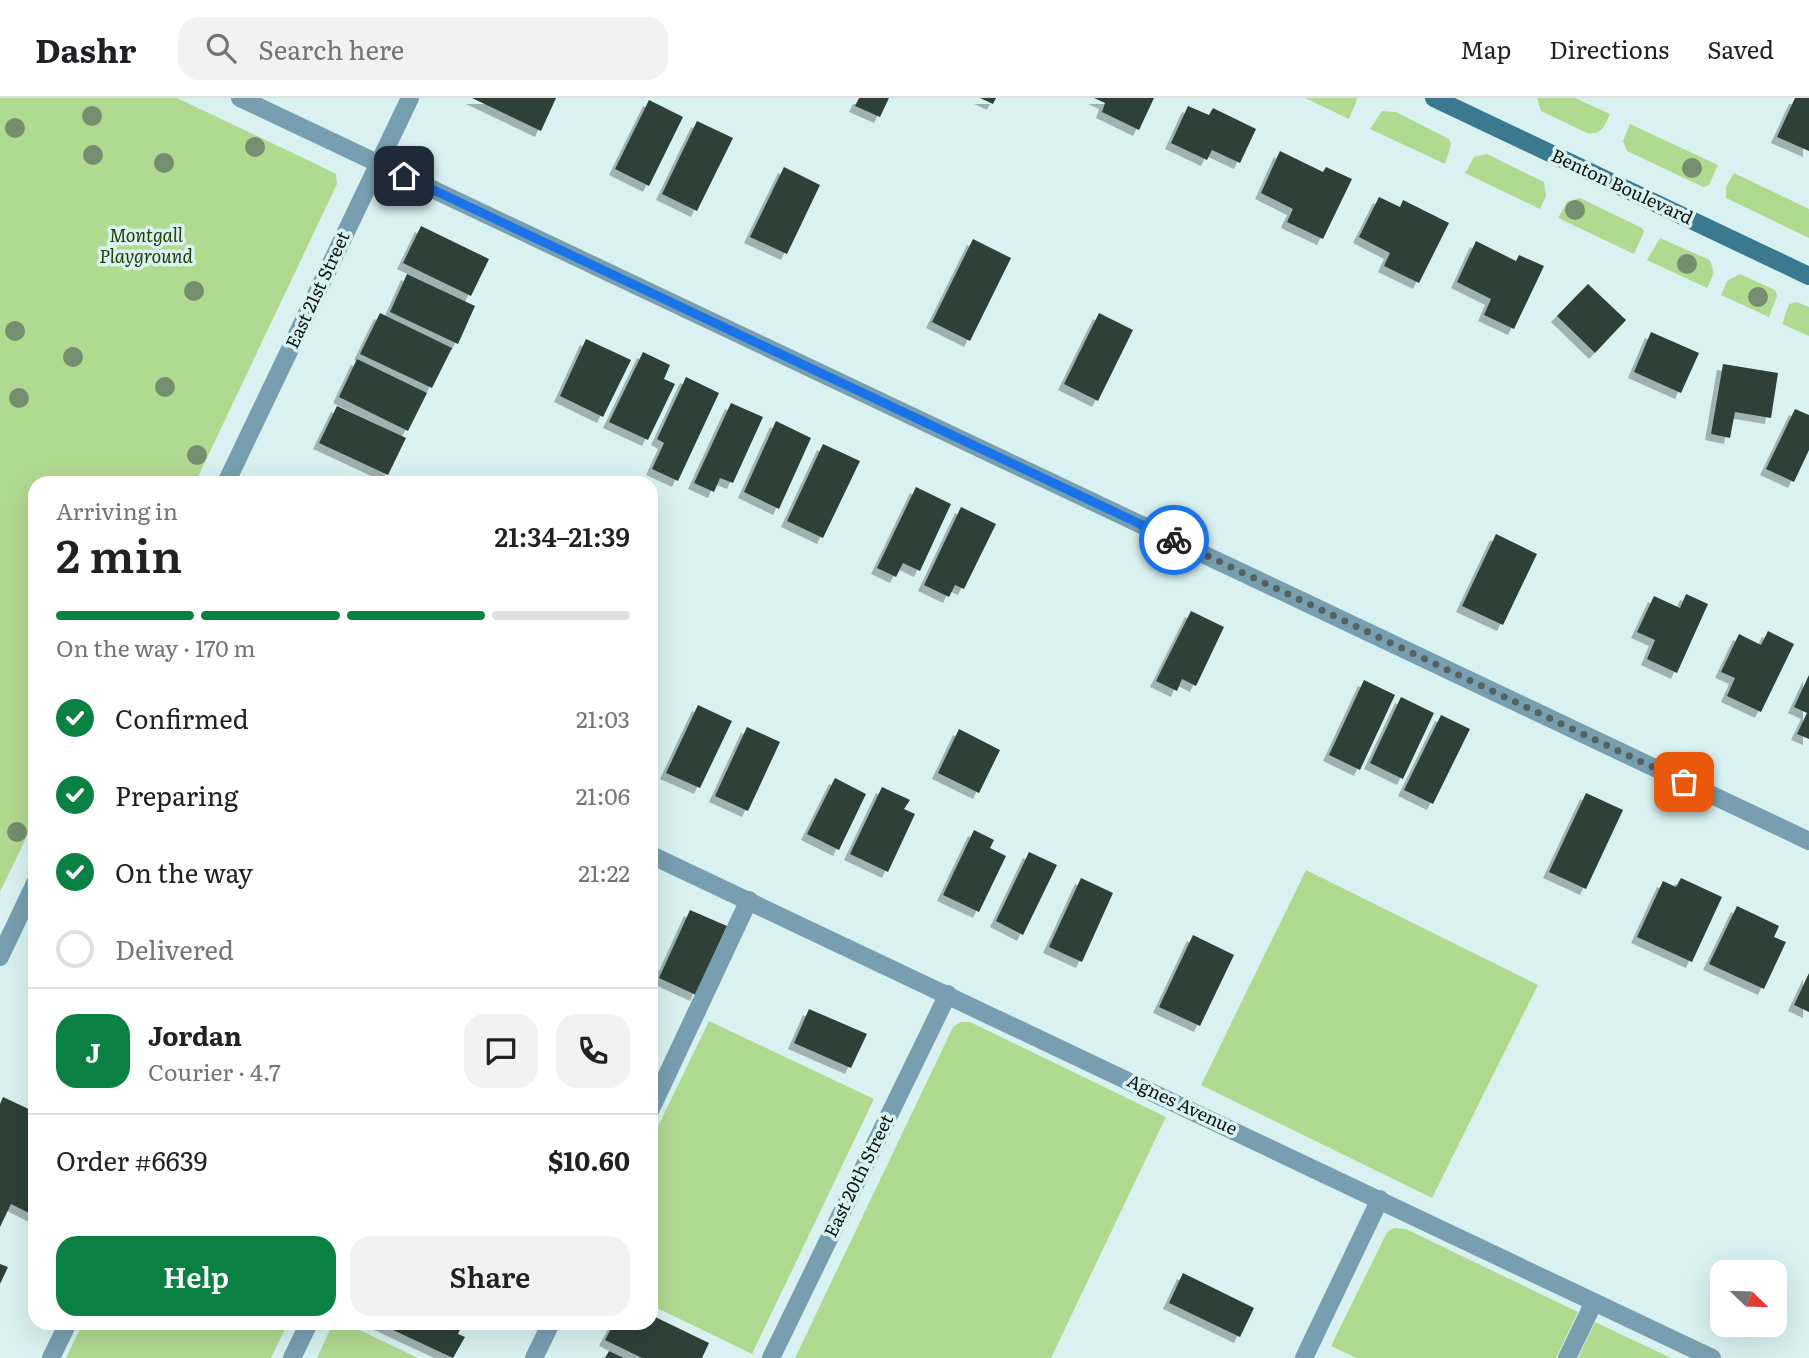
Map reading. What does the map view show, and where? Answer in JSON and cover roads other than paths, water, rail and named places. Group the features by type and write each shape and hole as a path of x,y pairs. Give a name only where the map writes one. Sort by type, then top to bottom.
{"street":[{"path":"240,98 1809,841"},
{"name":"East 21st Street","path":"229,476 410,98"},
{"name":"Benton Boulevard","path":"1434,98 1809,276"},
{"name":"Agnes Avenue","path":"658,858 1712,1358"},
{"path":"0,957 28,899"},
{"path":"658,1094 749,900"},
{"name":"East 20th Street","path":"771,1358 947,994"},
{"path":"1304,1358 1380,1199"},
{"path":"1567,1358 1594,1302"},
{"path":"51,1358 65,1330"},
{"path":"292,1358 306,1330"},
{"path":"534,1358 548,1330"}],"park label":[{"name":"Montgall Playground","path":"146,246"}]}
